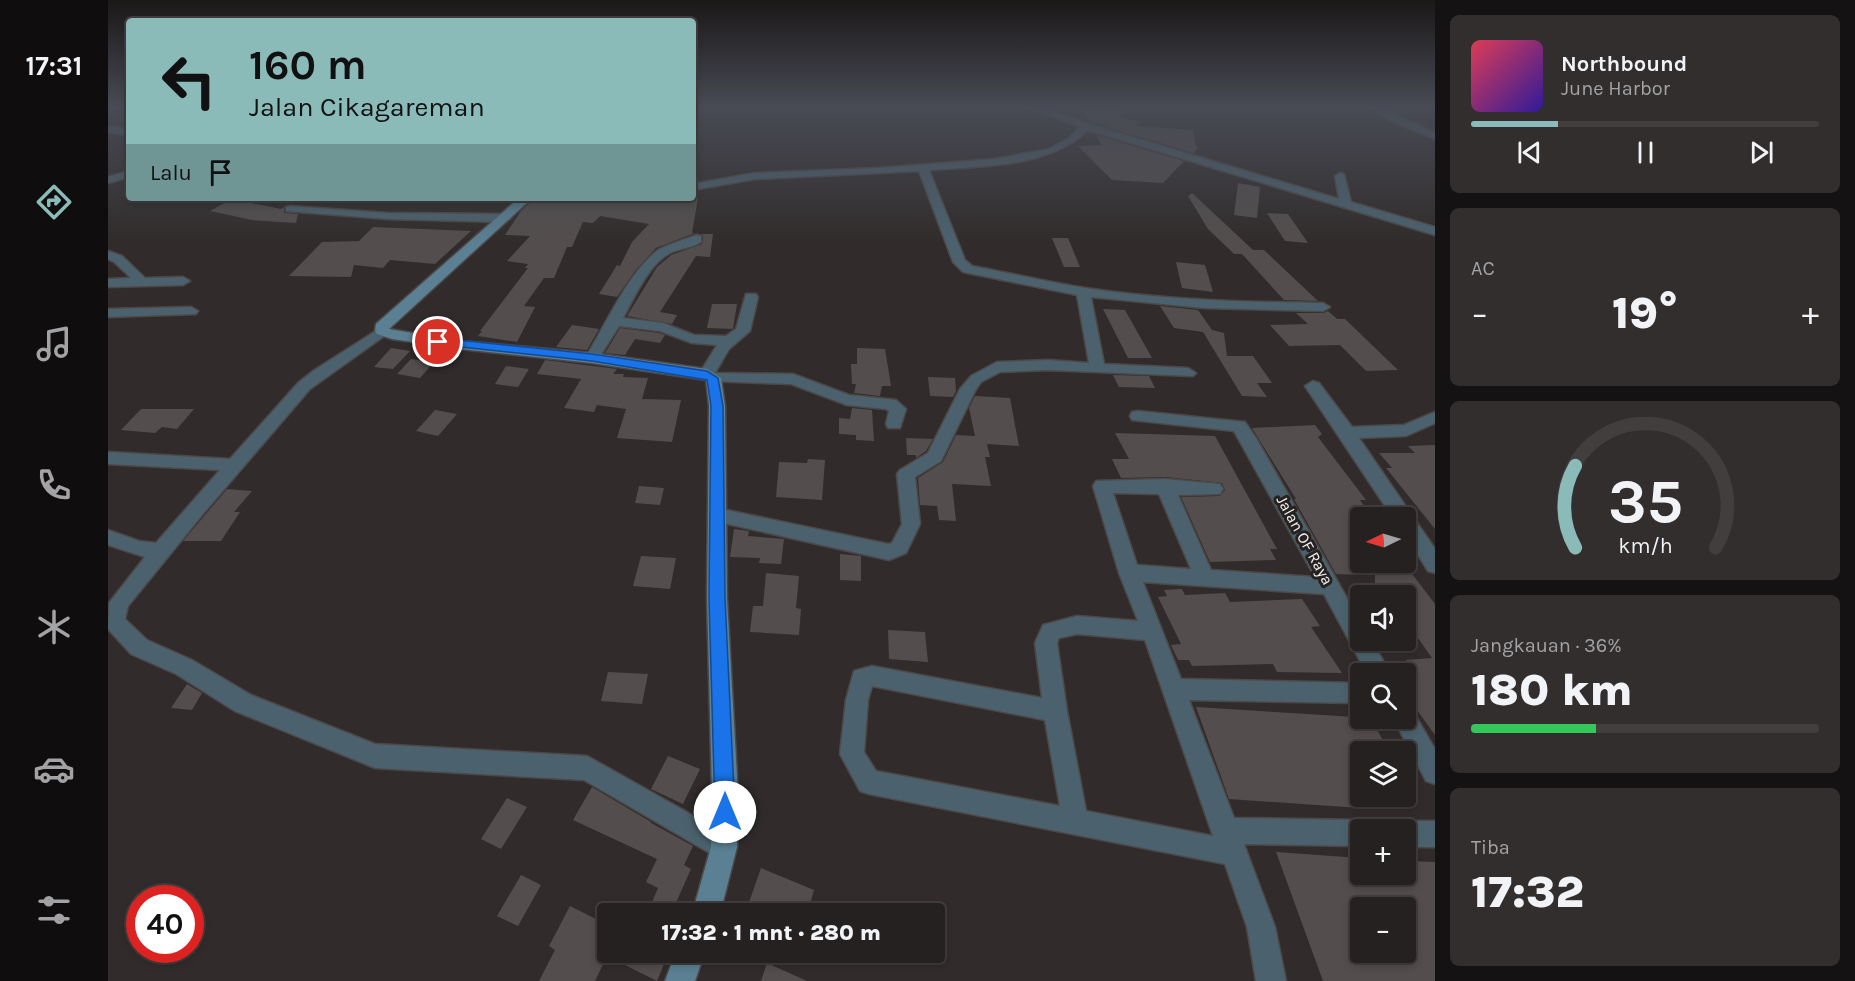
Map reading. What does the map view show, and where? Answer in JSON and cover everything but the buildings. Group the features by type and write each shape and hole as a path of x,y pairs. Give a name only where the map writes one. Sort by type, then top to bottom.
{"street":[{"path":"696,186 755,176 968,166 1030,157 1049,152"},
{"path":"1172,152 1435,231"},
{"path":"923,168 959,262 968,269 1083,292 1140,299 1251,307 1323,307"},
{"path":"108,180 126,175"},
{"path":"1340,176 1346,204"},
{"path":"382,332 383,324 523,201"},
{"path":"290,209 388,216 505,218"},
{"path":"592,358 638,283 662,252 689,245 697,240"},
{"path":"108,255 118,259 142,282"},
{"path":"108,281 123,265"},
{"path":"108,281 183,281"},
{"path":"1083,292 1097,366"},
{"path":"709,903 724,847 725,794 717,598 717,406 710,376 723,346 743,331 751,297"},
{"path":"108,313 191,311"},
{"path":"616,321 663,327 692,339 730,341"},
{"path":"724,847 587,768 375,756 243,703 184,667 139,647 116,626 114,615 122,600 234,465 304,386 342,357 382,332 460,345 592,358 710,376 793,379 847,400 890,404 898,408 894,424"},
{"path":"717,515 889,552 899,548 911,524 906,474 935,457 963,397 976,379 997,367 1048,364 1188,373"},
{"path":"1313,386 1396,507"},
{"name":"Jalan OF Raya","path":"1138,416 1239,426 1248,438 1373,663"},
{"path":"1347,433 1406,430 1435,417"},
{"path":"108,458 234,465"},
{"path":"1214,489 1102,486 1129,573 1153,632 1261,927 1271,981"},
{"path":"1165,486 1204,577"},
{"path":"1416,532 1428,545 1435,565"},
{"path":"108,537 137,548 162,552"},
{"path":"1129,573 1330,586"},
{"path":"1075,821 1055,711 1046,643 1051,631 1077,625 1153,632"},
{"path":"1055,711 872,676 862,678 855,710 852,754 869,782 1075,821 1229,842 1350,834"},
{"path":"1174,689 1350,693"},
{"path":"1410,729 1435,772"},
{"path":"1416,834 1435,834"},
{"path":"680,981 687,963"}],"route":[{"path":"438,342 532,350 707,374 713,378 717,406 717,598 725,812"}]}
